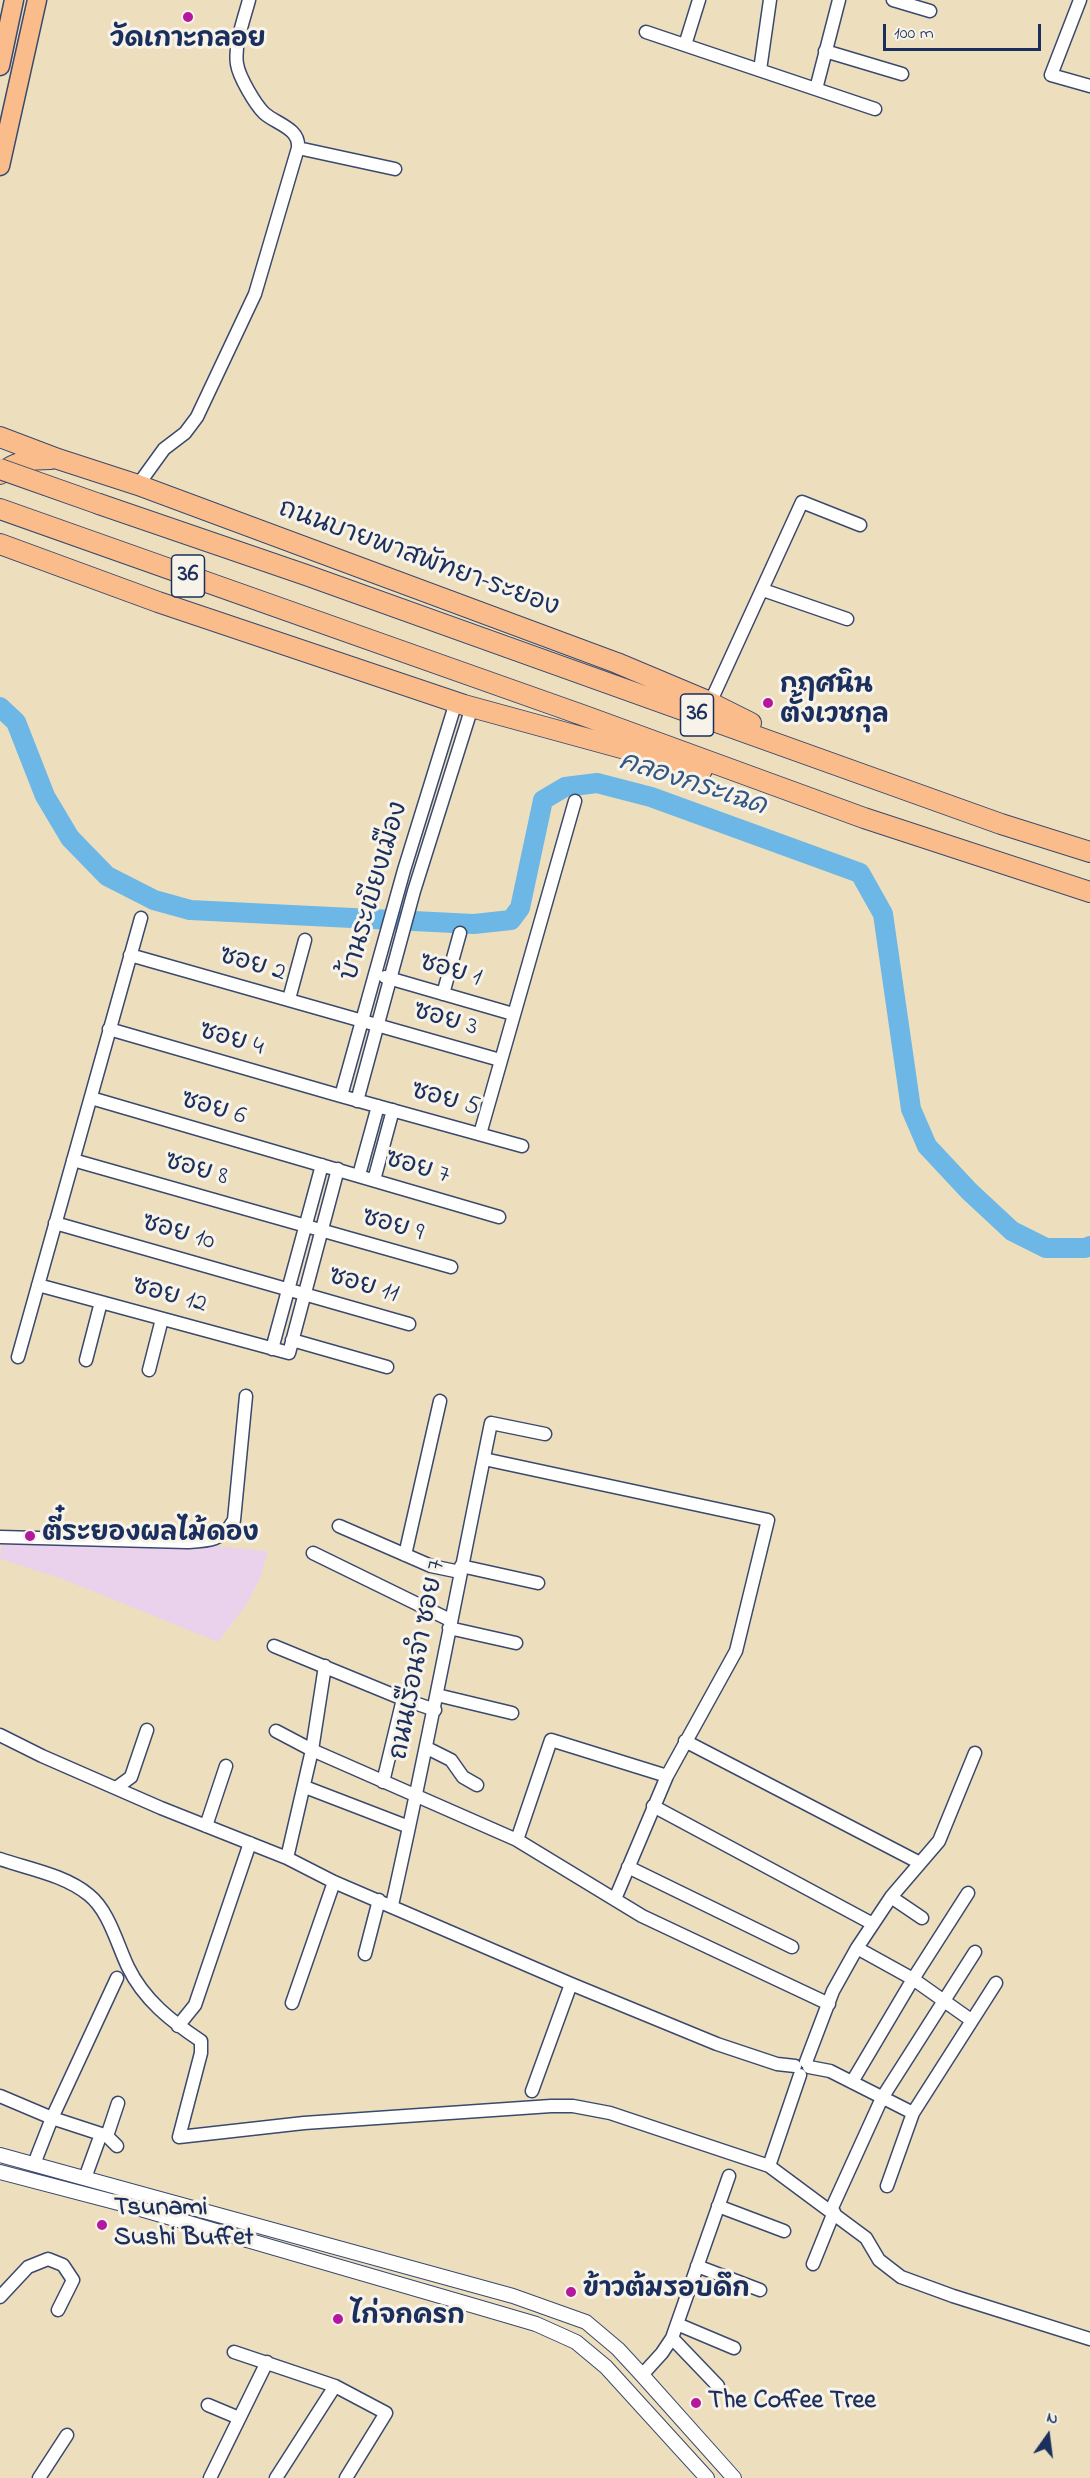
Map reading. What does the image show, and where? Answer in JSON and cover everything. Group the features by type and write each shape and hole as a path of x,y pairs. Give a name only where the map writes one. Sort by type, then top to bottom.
{"highway":[{"name":"ถนนบายพาสพัทยา–ระยอง","path":"3,437 617,663 710,703 808,755"},
{"path":"0,474 26,460 58,459"},
{"name":"ถนนบายพาสพัทยา–ระยอง","path":"0,469 306,575 1001,824 1090,852"},
{"name":"36","path":"0,509 574,712 778,788 1090,892"},
{"path":"0,531 23,552"},
{"name":"36","path":"0,544 158,602 464,704 668,763 778,788"}],"main road":[{"path":"0,66 3,33 14,0"},
{"path":"0,166 37,0"}],"street":[{"path":"138,485 164,449 185,433 197,417 261,278 298,148 298,142 292,131 270,118 258,106 237,66 237,51 249,0"},
{"path":"685,45 699,0"},
{"path":"760,70 770,0"},
{"path":"816,89 839,0"},
{"path":"892,0 930,11"},
{"path":"1080,0 1051,75 1090,86"},
{"path":"646,32 875,109"},
{"path":"825,51 902,74"},
{"path":"298,148 395,169"},
{"path":"710,703 802,502 860,525"},
{"path":"762,590 847,619"},
{"name":"บ้านระเบียงเมือง","path":"341,1096 404,870 464,704"},
{"name":"บ้านระเบียงเมือง","path":"357,1101 464,704"},
{"path":"480,1134 575,801"},
{"path":"404,870 419,874"},
{"path":"391,915 406,918"},
{"path":"18,1357 141,918"},
{"path":"443,994 460,933"},
{"path":"289,999 305,940"},
{"name":"ซอย 2","path":"130,955 377,1025"},
{"name":"ซอย 1","path":"375,974 513,1014"},
{"name":"ซอย 3","path":"377,1025 500,1060"},
{"name":"ซอย 4","path":"109,1029 357,1101"},
{"name":"ซอย 6","path":"90,1098 322,1165"},
{"name":"ซอย 5","path":"357,1101 522,1146"},
{"path":"359,1175 378,1106"},
{"path":"374,1180 393,1110"},
{"name":"ซอย 8","path":"73,1160 321,1230"},
{"path":"272,1349 322,1165"},
{"name":"ซอย 7","path":"322,1165 499,1217"},
{"path":"338,1169 292,1340 387,1366"},
{"name":"ซอย 10","path":"56,1222 304,1294"},
{"name":"ซอย 9","path":"321,1230 451,1267"},
{"name":"ซอย 12","path":"38,1285 288,1353 292,1340"},
{"name":"ซอย 11","path":"304,1294 409,1324"},
{"path":"86,1360 101,1302"},
{"path":"149,1370 162,1319"},
{"path":"0,1536 187,1542 211,1540 228,1532 234,1520 246,1396"},
{"path":"405,1555 440,1401"},
{"name":"ถนนเรือนจำ ซอย 7","path":"392,1905 435,1710 491,1423 545,1434"},
{"path":"484,1459 768,1520 736,1651 667,1776 615,1899"},
{"path":"339,1526 431,1566 538,1583"},
{"path":"313,1553 450,1624 516,1643"},
{"path":"274,1646 435,1710"},
{"path":"287,1858 305,1787 325,1666"},
{"path":"437,1695 512,1713"},
{"path":"383,1782 403,1699"},
{"path":"116,1788 131,1777 147,1730"},
{"path":"276,1731 312,1750 517,1840 642,1916 829,2004"},
{"path":"0,1735 42,1756 287,1858 334,1882 572,1984 717,2044 777,2064 830,2071 913,2113"},
{"path":"517,1840 551,1740 667,1776"},
{"path":"685,1741 920,1863"},
{"path":"427,1748 451,1760 464,1777 477,1785"},
{"path":"769,2166 802,2067 837,1983 857,1948 891,1898 933,1850 943,1834 975,1753"},
{"path":"206,1826 226,1766"},
{"path":"305,1787 409,1827"},
{"path":"653,1806 873,1924"},
{"path":"178,2026 195,2005 250,1843"},
{"path":"0,1860 69,1883 92,1897 102,1910 129,1970 142,1991 160,2011 201,2041 201,2053 179,2137 304,2123 573,2106 610,2113 769,2166 866,2238 879,2260 901,2277 953,2296 1090,2338"},
{"path":"628,1867 792,1947"},
{"path":"292,2003 334,1882"},
{"path":"852,2082 913,1979 968,1893"},
{"path":"891,1898 922,1918"},
{"path":"365,1954 380,1900"},
{"path":"857,1948 913,1979 971,2020"},
{"path":"813,2264 832,2211 882,2098 975,1952"},
{"path":"34,2164 51,2118 117,1978"},
{"path":"887,2186 913,2113 996,1983"},
{"path":"532,2091 572,1984"},
{"path":"0,2096 51,2118 104,2135 117,2146"},
{"path":"85,2178 118,2103"},
{"path":"0,2155 513,2296 586,2322 642,2374 734,2478"},
{"path":"0,2172 129,2206 536,2325 576,2342 606,2367 707,2478"},
{"path":"642,2374 662,2353 672,2338 729,2176"},
{"path":"718,2206 784,2231"},
{"path":"269,2248 275,2229"},
{"path":"0,2297 28,2267 48,2259 63,2265 73,2280 58,2310"},
{"path":"697,2266 760,2290"},
{"path":"677,2324 734,2348"},
{"path":"672,2338 718,2386"},
{"path":"234,2352 335,2386 386,2413 346,2478"},
{"path":"210,2478 267,2362"},
{"path":"276,2478 335,2386"},
{"path":"208,2405 239,2418"},
{"path":"39,2478 66,2435"}],"shaded area":[{"path":"2,1542 216,1546 268,1551 260,1579 246,1605 218,1642 60,1578 0,1559"}],"waterway":[{"name":"คลองกระเฉด","path":"0,707 16,722 45,796 70,838 107,876 154,900 190,910 474,924 511,920 520,908 543,800 565,787 597,783 651,797 860,873 883,914 911,1109 927,1146 969,1191 1012,1231 1046,1248 1090,1246"}],"place":[{"name":"วัดเกาะกลอย","path":"188,17"},
{"name":"กฤศนิน ตั้งเวชกุล","path":"768,703"},
{"name":"ตี๋ระยองผลไม้ดอง","path":"30,1536"},
{"name":"Tsunami Sushi Buffet","path":"102,2225"},
{"name":"ข้าวต้มรอบดึก","path":"571,2292"},
{"name":"ไก่จกครก","path":"338,2319"},
{"name":"The Coffee Tree","path":"696,2403"}]}
